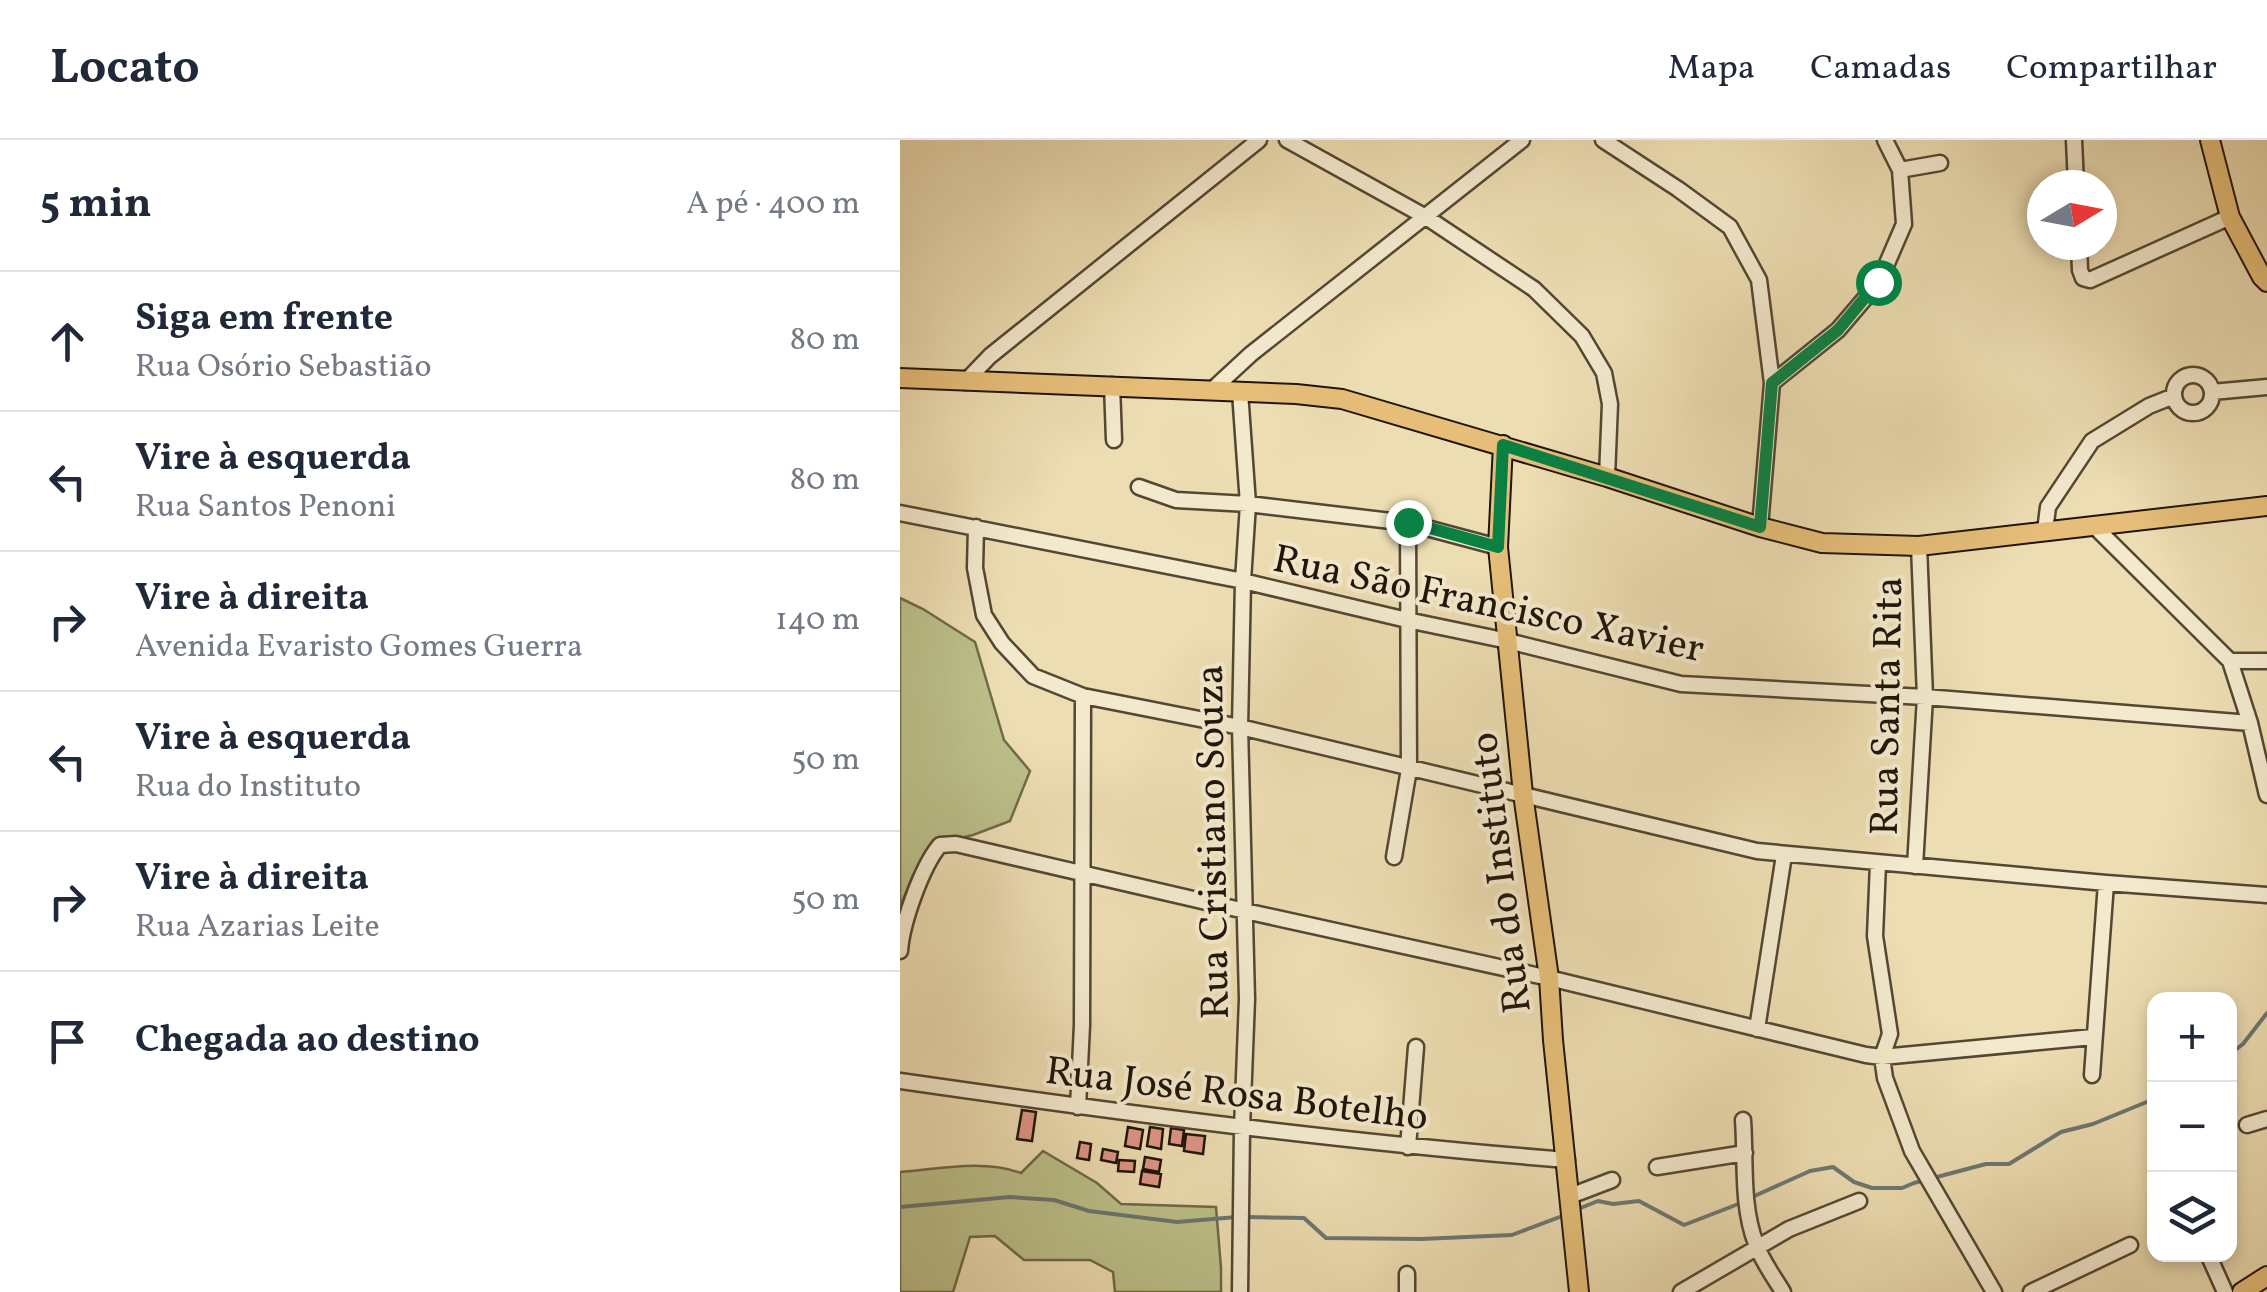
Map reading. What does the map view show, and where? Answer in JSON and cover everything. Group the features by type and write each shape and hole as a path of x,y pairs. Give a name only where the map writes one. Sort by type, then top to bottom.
{"main road":[{"path":"2210,140 2230,217 2267,282"},
{"path":"900,378 1342,398 1822,543 1918,546 2267,506"},
{"name":"Rua do Instituto","path":"1503,445 1498,547 1524,794 1550,978 1579,1292"},
{"path":"2242,1292 2267,1276"}],"street":[{"path":"966,382 990,356 1259,140"},
{"path":"1287,140 1426,217 1534,290 1582,336 1604,373 1610,404 1607,477"},
{"path":"1212,390 1250,354 1522,140"},
{"path":"1603,140 1730,227 1759,280 1772,383 1760,527"},
{"path":"1772,383 1838,330 1878,282 1904,224 1900,170 1886,140"},
{"path":"2074,140 2075,170"},
{"path":"1900,170 1940,163"},
{"path":"2080,260 2083,278 2090,280 2230,217"},
{"path":"2191,375 2207,381 2212,392 2210,404 2196,413 2184,411 2174,396 2176,385 2191,375"},
{"path":"1112,385 1114,440"},
{"path":"2212,392 2267,387"},
{"name":"Rua Cristiano Souza","path":"1240,392 1248,504 1240,727 1246,999 1240,1292"},
{"path":"2045,531 2048,507 2092,442 2150,406 2174,396"},
{"path":"1140,487 1176,500 1408,522 1498,547"},
{"name":"Rua São Francisco Xavier","path":"900,513 1243,581 1680,684 1926,697 2250,723"},
{"path":"1394,857 1409,769 1408,522"},
{"path":"2093,525 2230,661 2267,795"},
{"path":"976,527 975,568 984,615 1002,643 1033,676 1083,696 1240,727 1757,851 2267,895"},
{"name":"Rua Santa Rita","path":"1915,866 1926,697 1918,546"},
{"path":"2230,661 2267,661"},
{"path":"1078,1107 1082,1025 1083,696"},
{"path":"900,951 901,934 932,856 940,845 956,844 1882,1057 2093,1037"},
{"path":"1758,1029 1784,855"},
{"path":"1878,863 1875,936 1890,1034 1882,1057 1889,1091 1912,1152 1994,1292"},
{"path":"2092,1074 2106,883"},
{"path":"1408,1147 1416,1048"},
{"name":"Rua José Rosa Botelho","path":"900,1081 1242,1128 1567,1160"},
{"path":"2246,1125 2267,1119"},
{"path":"1742,1120 1746,1207 1757,1249 1784,1292"},
{"path":"1657,1167 1745,1153"},
{"path":"1570,1196 1612,1180"},
{"path":"1681,1292 1789,1229 1859,1201"},
{"path":"2030,1292 2130,1245"},
{"path":"2212,1262 2225,1292"},
{"path":"1407,1274 1407,1292"}],"green space":[{"path":"900,598 975,642 1004,740 1030,771 1010,821 935,844 913,875 900,907"},
{"path":"1043,1151 1097,1183 1121,1204 1216,1207 1221,1292 1115,1292 1113,1272 1090,1260 1024,1260 995,1236 970,1237 953,1292 900,1292 900,1172 977,1166 1021,1173"}],"building":[{"path":"1022,1110 1036,1112 1032,1141 1017,1139"},
{"path":"1128,1127 1143,1130 1140,1149 1125,1146"},
{"path":"1150,1127 1163,1129 1161,1149 1147,1146"},
{"path":"1171,1128 1184,1130 1182,1146 1169,1144"},
{"path":"1186,1134 1205,1136 1203,1154 1184,1151"},
{"path":"1080,1142 1091,1144 1089,1160 1077,1158"},
{"path":"1103,1149 1118,1152 1116,1163 1101,1160"},
{"path":"1145,1157 1161,1160 1159,1172 1143,1169"},
{"path":"1119,1160 1135,1161 1134,1172 1118,1171"},
{"path":"1142,1171 1161,1174 1159,1187 1140,1184"}],"waterway":[{"path":"2237,1049 2267,1013"},
{"path":"1750,1198 1810,1171 1833,1167 1854,1182 1872,1188 1902,1188 1986,1164 2009,1164 2061,1132 2093,1124 2147,1102"},
{"path":"900,1207 1010,1197 1054,1200 1089,1211 1177,1222 1237,1217"},
{"path":"1578,1209 1598,1201 1639,1201 1684,1225 1741,1203"},
{"path":"1246,1217 1304,1218 1326,1238 1421,1239 1512,1235 1565,1215"}],"route":[{"path":"1408,522 1498,547 1503,445 1760,527 1772,383 1838,330 1878,282"}]}
